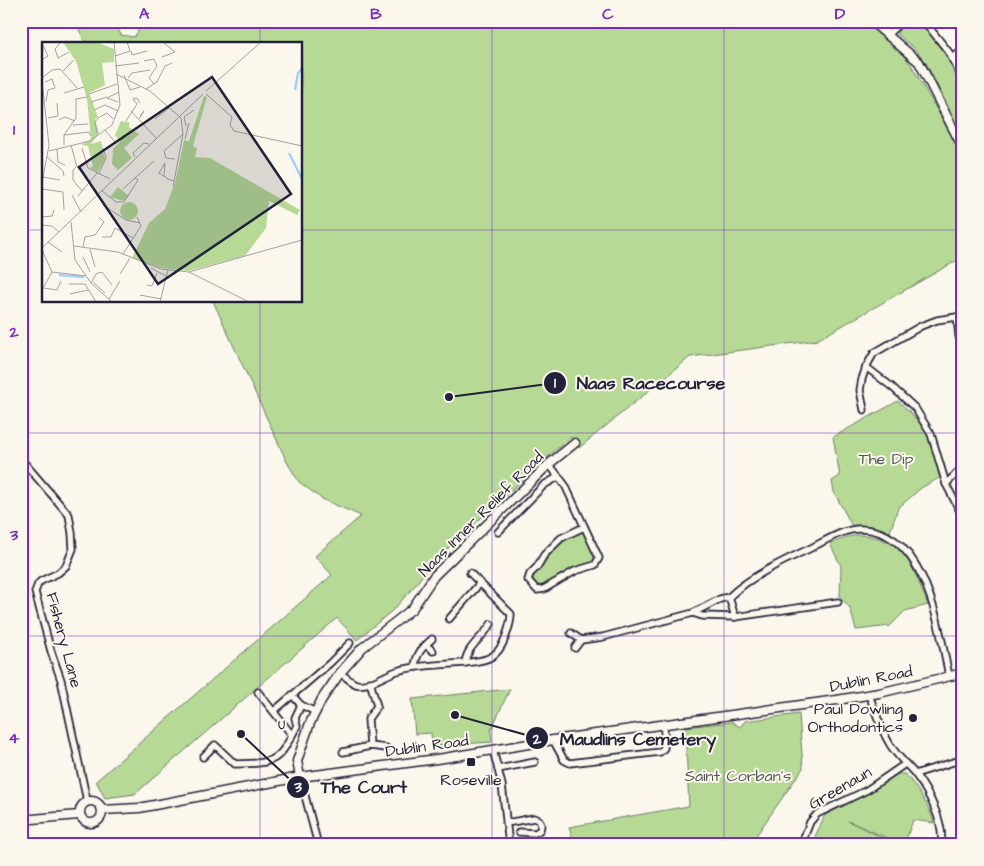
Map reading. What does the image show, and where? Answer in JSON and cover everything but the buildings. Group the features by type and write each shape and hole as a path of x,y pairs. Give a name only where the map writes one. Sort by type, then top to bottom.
{"main road":[{"path":"871,21 919,62 963,148"},
{"name":"Naas Inner Relief Road","path":"300,777 297,761 300,750 316,712 340,672 362,648 412,609 434,576 549,464 575,443"},
{"name":"Dublin Road","path":"102,810 139,808 300,777 869,695 963,673"},
{"path":"92,800 98,803 102,810 100,818 93,823 84,821 79,815 80,807 87,801 92,800"},
{"path":"21,820 79,815"}],"street":[{"path":"887,35 902,21"},
{"path":"924,21 952,58 963,80"},
{"path":"952,58 963,50"},
{"path":"864,410 860,390 866,367 874,353 921,326 937,320 960,316 959,337 963,344"},
{"path":"866,367 915,408 931,434 946,484 963,517"},
{"name":"Fishery Lane","path":"21,459 69,515 73,549 70,558 66,566 41,581 35,592 51,651 62,680 87,801"},
{"path":"549,464 564,486 584,527 599,558 595,566 575,572 555,581 544,589 537,590 528,580 530,574 544,555 561,538 584,527"},
{"path":"946,484 963,467"},
{"path":"498,532 544,485 558,477"},
{"path":"575,648 581,640 609,635 692,613 720,598 730,597 740,586 799,554 840,534 859,529 877,532 895,540 914,559 936,611 949,676"},
{"path":"340,672 355,684 370,682 396,671 415,667 465,664 488,658 497,652 511,624 511,614 470,573"},
{"path":"449,620 480,584"},
{"path":"730,597 735,617"},
{"path":"692,613 702,616 735,617 838,602"},
{"path":"459,608 465,612"},
{"path":"465,664 467,653 489,633 491,624"},
{"path":"571,633 581,640"},
{"path":"415,667 419,651 432,639"},
{"path":"274,711 330,663 346,644"},
{"path":"426,645 433,651"},
{"path":"370,682 377,706 368,719 370,746"},
{"path":"258,692 292,735"},
{"path":"292,695 301,705 316,712"},
{"path":"869,695 888,741 915,774 937,813 941,827 941,845"},
{"name":"c","path":"203,757 215,745 235,764 260,763 274,759 284,751 297,726 296,718 301,705"},
{"path":"553,740 564,760 570,763 660,752 664,748 664,725"},
{"path":"343,752 370,746 386,748"},
{"path":"493,750 498,769 509,845"},
{"path":"915,774 963,759"},
{"path":"498,769 535,762"},
{"name":"Greenaun","path":"801,845 810,822 817,814 867,790 905,764"},
{"path":"300,777 318,845"},
{"path":"506,823 534,818 539,820 540,830 535,833 519,832"},
{"path":"382,845 386,843 408,845"}],"green space":[{"path":"75,21 114,21 121,35 134,37 145,21 864,21 901,52 912,66 963,156 963,257 817,340 690,357 579,448 571,437 432,563 394,609 357,640 337,618 135,794 105,798 96,781 332,575 315,556 361,516 322,499 299,482 287,462 213,302 302,302 302,42 85,42"},
{"path":"909,21 916,21 930,34 942,50 956,75 963,100 963,137 925,61 915,49 897,34 900,27"},
{"name":"The Dip","path":"898,401 911,413 929,435 941,477 921,488 898,508 890,532 866,526 852,526 834,492 832,481 840,476 833,437"},
{"path":"583,532 597,562 569,572 539,588 532,581 534,575 564,541"},
{"path":"857,535 887,541 897,548 911,566 928,605 905,611 890,626 856,630 850,608 840,597 841,566 830,544"},
{"path":"510,689 491,730 492,742 432,746 431,733 415,734 412,699"},
{"name":"Saint Corban's","path":"799,714 803,768 753,840 717,845 575,845 569,827 689,806 685,727 732,722 740,727 745,721"},
{"path":"896,774 905,774 913,784 926,804 934,823 913,820 903,845 848,821 898,845 811,845 825,815 867,794"}],"place":[{"name":"Naas Racecourse","path":"449,397"},
{"name":"Maudlins Cemetery","path":"455,715"},
{"name":"Paul Dowling Orthodontics","path":"913,718"},
{"name":"The Court","path":"241,734"},
{"name":"Roseville","path":"471,762"}]}
